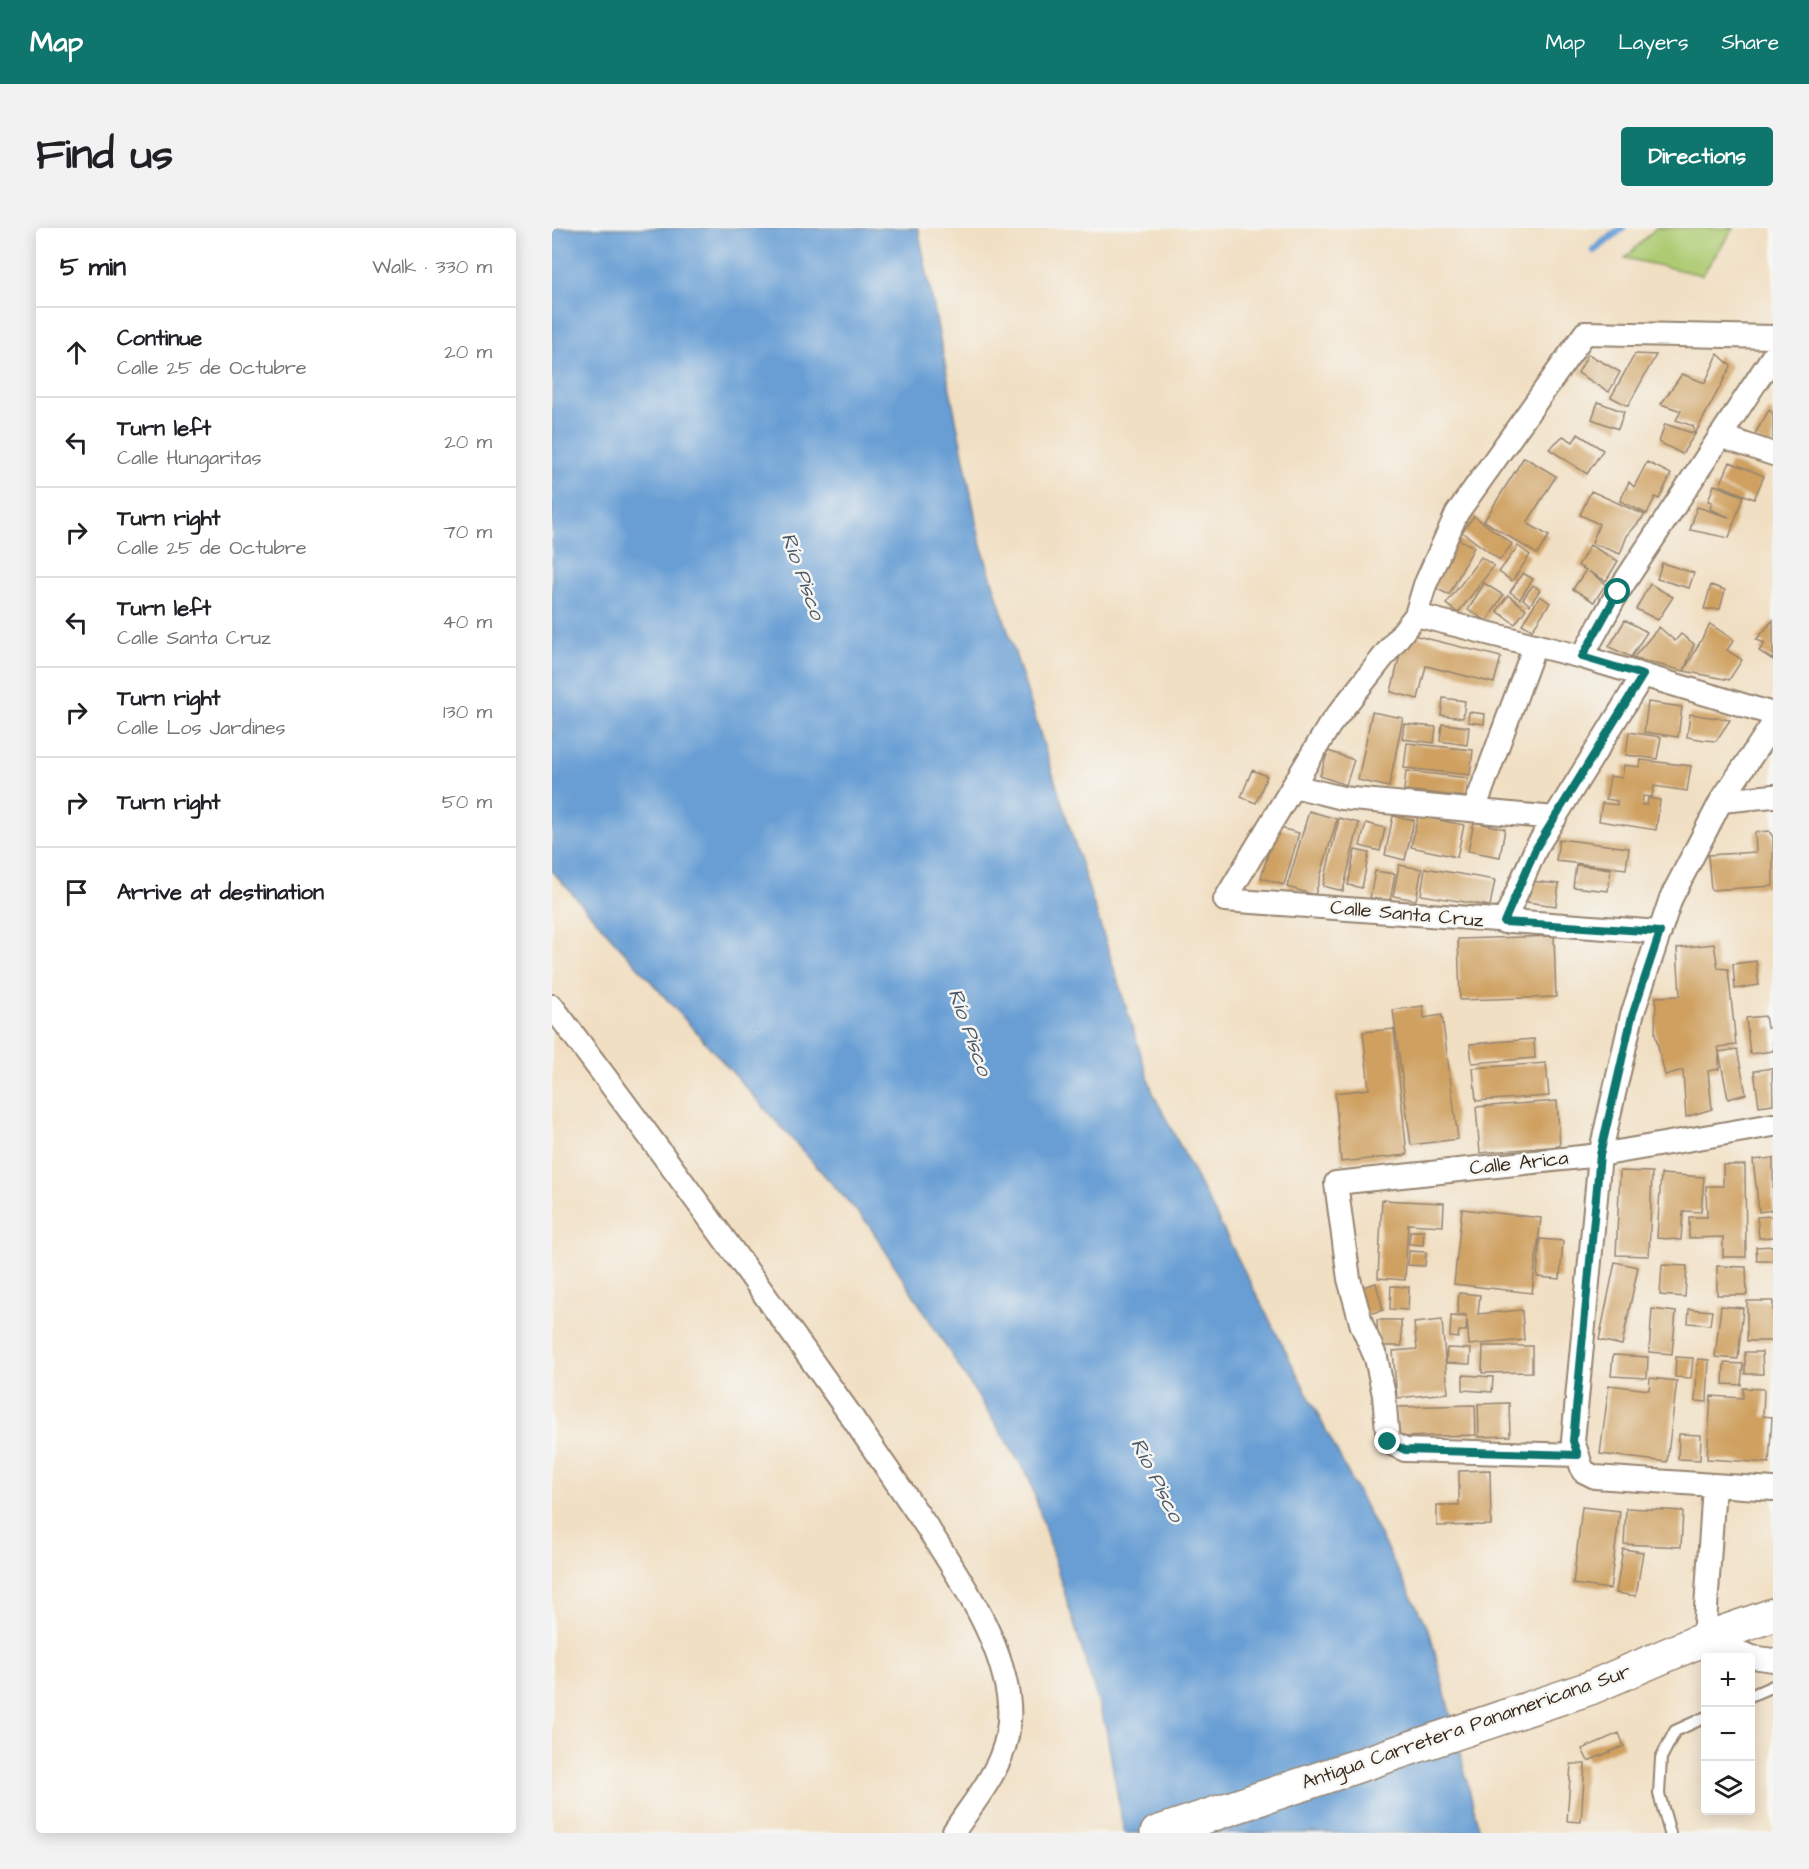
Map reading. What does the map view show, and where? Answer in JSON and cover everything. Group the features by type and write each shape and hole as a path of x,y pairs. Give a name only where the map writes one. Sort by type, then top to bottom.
{"highway":[{"name":"Antigua Carretera Panamericana Sur","path":"1157,1833 1590,1688 1704,1639 1773,1616"}],"street":[{"path":"1555,818 1342,798 1294,786 1329,726 1416,615 1425,585 1457,513 1585,333 1773,337"},
{"path":"1582,657 1618,592 1773,356"},
{"path":"1720,436 1773,454"},
{"path":"1416,615 1582,657 1773,714"},
{"path":"1474,810 1535,645"},
{"path":"1504,922 1536,848 1643,675"},
{"path":"1773,724 1721,801 1671,898 1632,1016 1600,1155 1573,1441 1583,1471 1595,1477 1773,1489"},
{"name":"Calle Santa Cruz","path":"1294,786 1225,900 1660,932"},
{"path":"1721,801 1773,796"},
{"path":"552,1006 782,1318 887,1468 975,1604 999,1663 1008,1696 1008,1721 1004,1745 992,1779 953,1833"},
{"name":"Calle Arica","path":"1578,1455 1405,1450 1388,1442 1384,1395 1376,1358 1362,1326 1349,1279 1336,1183 1600,1155 1773,1125"},
{"path":"1714,1485 1704,1639 1752,1657 1773,1660"}],"lane":[{"path":"1755,1694 1773,1686"},
{"path":"1670,1833 1659,1794 1661,1758 1675,1731 1701,1719"}],"green space":[{"path":"1656,228 1734,228 1702,275 1625,258"}],"water":[{"name":"Río Pisco","path":"552,228 918,228 981,545 1153,1093 1430,1633 1480,1833 1124,1833 1106,1728 1029,1477 869,1225 552,871"}],"building":[{"path":"1588,354 1620,372 1609,392 1578,373"},
{"path":"1635,354 1656,355 1628,406 1611,397"},
{"path":"1718,354 1731,366 1695,434 1693,426 1676,420 1681,411 1661,404 1682,374 1705,383"},
{"path":"1598,402 1624,412 1618,429 1592,419"},
{"path":"1769,410 1773,413 1773,449 1753,437"},
{"path":"1665,424 1695,434 1682,454 1659,442"},
{"path":"1578,434 1603,450 1587,474 1549,449 1563,436 1573,442"},
{"path":"1524,457 1556,476 1527,523 1549,536 1537,554 1484,521"},
{"path":"1647,462 1671,474 1659,499 1655,497 1647,514 1620,501 1629,482 1634,487"},
{"path":"1730,462 1764,476 1754,499 1720,485"},
{"path":"1714,485 1743,496 1729,538 1690,530 1697,507 1729,517 1710,509 1712,502 1708,501"},
{"path":"1591,491 1645,515 1627,536 1620,554 1592,543 1599,524 1580,515"},
{"path":"1474,516 1512,544 1500,560 1462,532"},
{"path":"1452,536 1474,547 1449,595 1428,584"},
{"path":"1590,545 1618,561 1606,581 1588,571 1606,584 1594,602 1573,589 1586,570 1578,566"},
{"path":"1518,546 1530,555 1512,581 1499,572"},
{"path":"1481,557 1494,566 1458,613 1446,604"},
{"path":"1662,563 1694,573 1689,588 1657,579"},
{"path":"1523,573 1533,579 1520,599 1510,592"},
{"path":"1484,583 1503,595 1487,621 1468,610"},
{"path":"1650,584 1673,597 1658,620 1636,609"},
{"path":"1533,585 1540,590 1530,605 1523,599"},
{"path":"1711,585 1725,590 1720,609 1704,609"},
{"path":"1508,595 1526,609 1515,624 1497,611"},
{"path":"1540,596 1550,603 1532,630 1522,624"},
{"path":"1625,620 1647,632 1631,657 1609,647"},
{"path":"1773,620 1773,660 1759,651 1765,643 1756,640"},
{"path":"1710,624 1734,640 1727,650 1742,660 1729,680 1684,671"},
{"path":"1659,627 1675,641 1681,634 1694,644 1684,671 1633,658"},
{"path":"1405,633 1501,657 1494,683 1426,666 1418,699 1391,692"},
{"path":"1443,698 1465,701 1463,718 1441,715"},
{"path":"1648,702 1682,707 1678,737 1644,732"},
{"path":"1372,712 1403,718 1389,787 1358,780"},
{"path":"1469,712 1485,714 1484,724 1468,722"},
{"path":"1690,714 1730,720 1716,741 1705,740 1687,737"},
{"path":"1404,724 1436,727 1434,743 1402,739"},
{"path":"1442,724 1469,727 1467,745 1440,741"},
{"path":"1629,732 1661,737 1657,759 1626,755"},
{"path":"1407,743 1473,750 1470,775 1404,768"},
{"path":"1328,751 1354,760 1346,785 1320,776"},
{"path":"1641,760 1691,766 1687,791 1654,786 1652,797 1643,796 1642,805 1647,805 1648,798 1660,800 1656,830 1599,821 1602,803 1617,805 1617,801 1606,799 1610,776 1622,778 1624,765 1640,767"},
{"path":"1252,770 1267,776 1256,803 1241,797"},
{"path":"1406,771 1468,778 1466,797 1404,790"},
{"path":"1309,811 1337,819 1315,895 1287,887"},
{"path":"1393,816 1414,820 1405,860 1385,855"},
{"path":"1418,816 1464,825 1457,857 1411,847"},
{"path":"1339,818 1359,823 1343,891 1323,886"},
{"path":"1474,822 1505,829 1500,857 1468,851"},
{"path":"1366,823 1385,828 1380,851 1360,846"},
{"path":"1276,827 1299,833 1284,885 1261,878"},
{"path":"1769,831 1773,837 1773,886 1711,890 1708,855 1756,852 1755,832"},
{"path":"1559,839 1629,848 1626,869 1556,861"},
{"path":"1355,850 1369,853 1362,888 1348,885"},
{"path":"1399,865 1422,869 1416,900 1393,896"},
{"path":"1576,865 1611,869 1608,891 1573,887"},
{"path":"1425,868 1495,880 1490,906 1421,895"},
{"path":"1375,871 1395,874 1390,901 1370,898"},
{"path":"1529,881 1559,884 1556,906 1527,902"},
{"path":"1554,936 1556,997 1460,1000 1458,939"},
{"path":"1714,944 1718,968 1728,969 1736,1045 1718,1047 1719,1069 1708,1071 1712,1109 1686,1117 1683,1070 1665,1075 1655,1034 1656,997 1680,996 1677,948"},
{"path":"1756,961 1759,985 1735,989 1733,964"},
{"path":"1423,1006 1424,1018 1442,1015 1458,1139 1411,1145 1393,1010"},
{"path":"1765,1016 1767,1028 1773,1027 1773,1051 1750,1054 1746,1018"},
{"path":"1394,1029 1407,1155 1341,1162 1335,1093 1369,1089 1363,1032"},
{"path":"1534,1039 1535,1058 1472,1063 1470,1044"},
{"path":"1737,1049 1746,1094 1728,1099 1719,1052"},
{"path":"1546,1063 1549,1096 1476,1101 1473,1068"},
{"path":"1772,1068 1773,1104 1759,1106 1754,1071"},
{"path":"1557,1101 1560,1146 1480,1153 1476,1107"},
{"path":"1773,1158 1773,1210 1759,1212 1753,1160"},
{"path":"1723,1165 1745,1165 1746,1257 1723,1257 1723,1237 1689,1238 1689,1217 1707,1217 1706,1186 1723,1186"},
{"path":"1620,1171 1652,1172 1649,1256 1616,1255"},
{"path":"1661,1174 1704,1177 1701,1212 1683,1211 1681,1240 1657,1238"},
{"path":"1382,1200 1444,1203 1443,1226 1408,1224 1405,1280 1378,1278"},
{"path":"1462,1209 1541,1218 1532,1293 1454,1284"},
{"path":"1773,1216 1773,1237 1759,1238 1757,1217"},
{"path":"1410,1231 1424,1231 1423,1245 1409,1244"},
{"path":"1540,1239 1563,1241 1560,1279 1537,1277"},
{"path":"1773,1246 1773,1261 1757,1261 1756,1247"},
{"path":"1409,1251 1426,1252 1425,1266 1408,1265"},
{"path":"1615,1262 1638,1267 1622,1345 1599,1340"},
{"path":"1662,1265 1687,1266 1685,1297 1660,1295"},
{"path":"1717,1266 1746,1267 1747,1295 1717,1295"},
{"path":"1376,1283 1383,1310 1363,1316 1356,1289"},
{"path":"1391,1286 1409,1287 1408,1310 1390,1309"},
{"path":"1459,1293 1480,1295 1478,1314 1522,1310 1524,1340 1469,1345 1467,1320 1466,1331 1459,1331 1458,1338 1450,1337 1451,1316 1466,1317 1466,1315 1457,1314"},
{"path":"1747,1301 1773,1301 1773,1341 1747,1341"},
{"path":"1721,1306 1743,1308 1738,1359 1715,1357"},
{"path":"1652,1309 1676,1312 1672,1354 1649,1352"},
{"path":"1689,1309 1712,1311 1710,1325 1688,1323"},
{"path":"1377,1320 1401,1320 1402,1346 1378,1346"},
{"path":"1442,1320 1448,1393 1397,1398 1393,1351 1417,1349 1414,1323"},
{"path":"1483,1346 1532,1346 1532,1372 1482,1373"},
{"path":"1447,1348 1471,1349 1470,1364 1446,1363"},
{"path":"1745,1352 1762,1352 1763,1374 1745,1374"},
{"path":"1613,1355 1648,1357 1647,1378 1611,1376"},
{"path":"1676,1357 1693,1358 1691,1378 1675,1377"},
{"path":"1698,1359 1709,1360 1707,1402 1695,1401"},
{"path":"1724,1363 1743,1364 1741,1385 1723,1384"},
{"path":"1463,1375 1493,1377 1492,1392 1463,1390"},
{"path":"1650,1378 1677,1381 1667,1462 1600,1454 1609,1385 1649,1390"},
{"path":"1743,1388 1764,1389 1763,1416 1772,1417 1769,1463 1707,1459 1711,1396 1743,1398"},
{"path":"1509,1403 1510,1436 1479,1437 1478,1404"},
{"path":"1475,1405 1476,1435 1398,1437 1397,1407"},
{"path":"1679,1434 1701,1435 1700,1460 1678,1459"},
{"path":"1490,1470 1491,1525 1437,1526 1437,1505 1459,1505 1459,1471"},
{"path":"1582,1507 1620,1511 1610,1589 1573,1584"},
{"path":"1626,1508 1683,1511 1681,1547 1624,1544"},
{"path":"1623,1549 1643,1552 1636,1596 1616,1593"},
{"path":"1619,1733 1624,1746 1588,1761 1582,1749"},
{"path":"1571,1764 1585,1764 1581,1822 1567,1821"}],"waterway":[{"path":"1594,250 1622,228"}],"route":[{"path":"1388,1442 1405,1450 1578,1455 1573,1441 1600,1155 1632,1016 1660,932 1504,922 1536,848 1643,675 1582,657 1618,592"}]}
